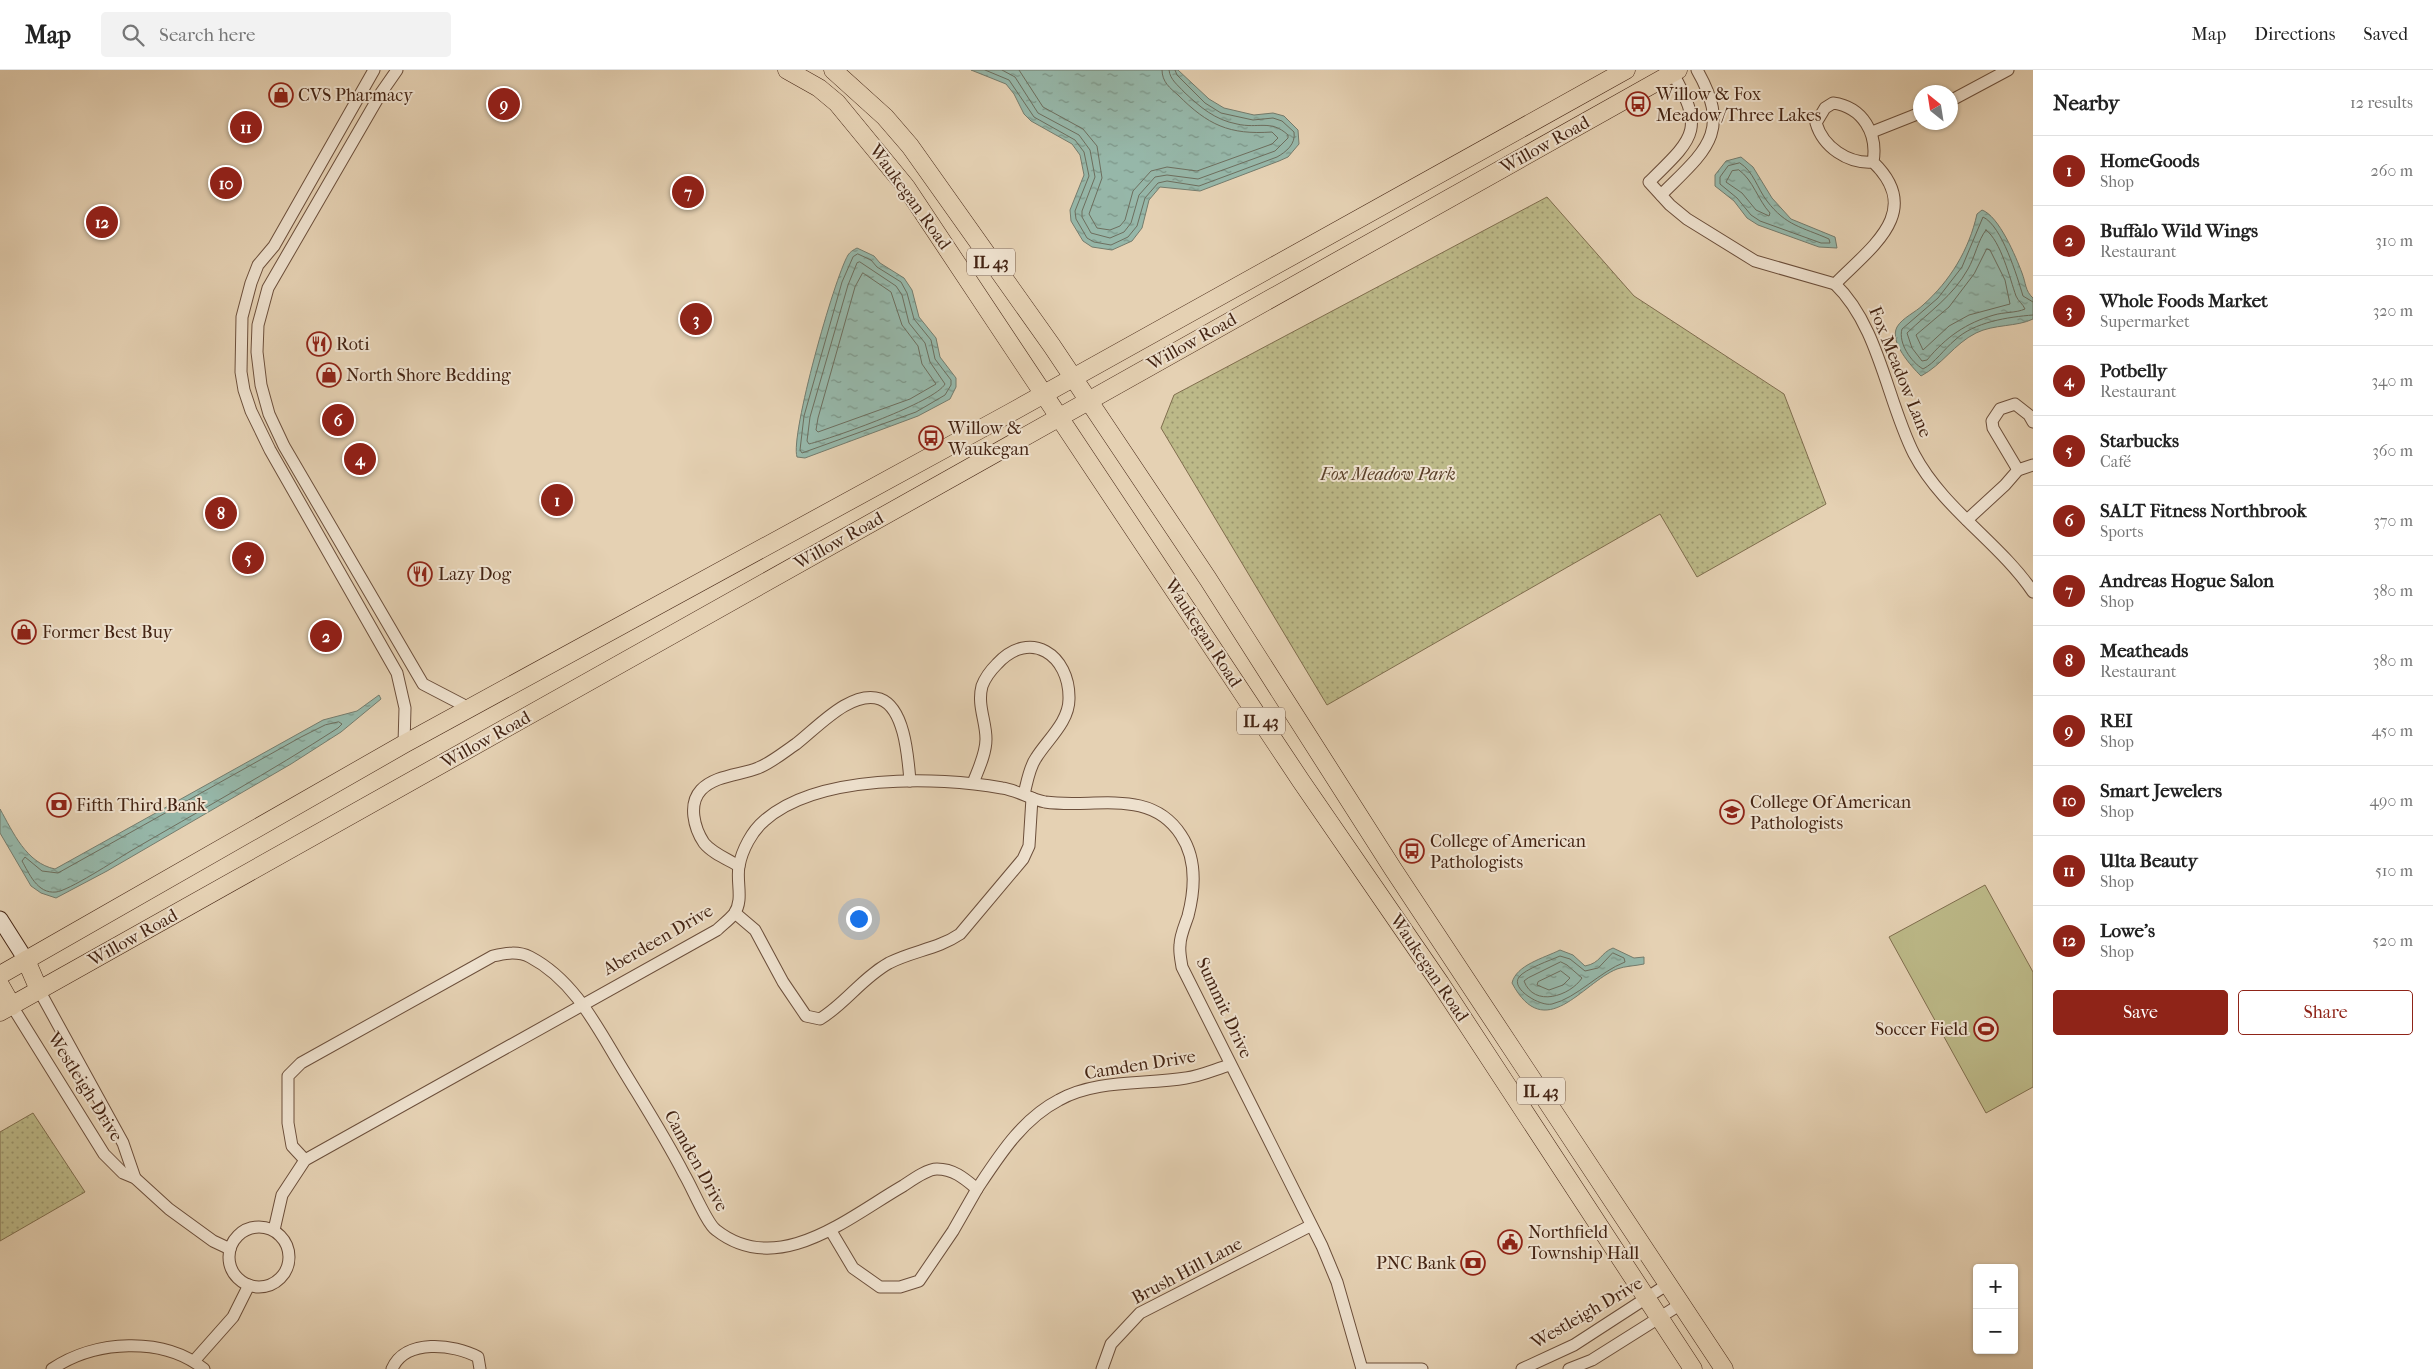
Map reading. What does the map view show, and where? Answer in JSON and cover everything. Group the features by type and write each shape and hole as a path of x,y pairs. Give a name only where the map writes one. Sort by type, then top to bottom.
{"main road":[{"name":"Waukegan Road","path":"787,70 819,88 837,103 889,164 961,266 1301,781 1440,983 1693,1369"},
{"name":"Waukegan Road","path":"833,70 885,117 910,146 1088,400 1208,580 1393,869 1724,1369"},
{"name":"Willow Road","path":"0,975 404,744 1044,394 1626,70"},
{"name":"Willow Road","path":"6,1009 1674,71"},
{"path":"0,919 26,960 40,990"},
{"path":"0,985 6,1009"}],"street":[{"path":"374,70 274,246 258,265 242,317 241,372 251,411 270,450 397,673 405,708 404,744"},
{"path":"397,70 268,288 258,325 257,352 261,385 269,414 284,446 423,684 471,708"},
{"path":"1661,195 1708,145 1714,118 1711,101 1697,70"},
{"path":"1958,97 2008,70"},
{"path":"1674,71 1691,110 1693,120 1690,132 1678,154 1649,182 1688,219 1755,261 1835,284 1882,237 1893,218 1893,193 1886,175 1873,162 1861,163 1840,154 1824,138 1816,123 1825,108 1833,103 1843,104 1859,115 1872,132 1876,147 1873,162"},
{"path":"1872,132 1913,116"},
{"name":"Fox Meadow Lane","path":"1835,284 1854,305 1916,457 1945,498 2022,576 2033,592"},
{"path":"2018,470 1993,428 1992,421 2000,408 2015,404 2029,415 2033,422"},
{"path":"1967,520 2006,485 2018,470 2033,465"},
{"path":"973,783 984,753 986,739 980,706 982,686 991,671 1007,653 1026,647 1038,648 1048,651 1059,664 1065,678 1069,698 1068,709 1062,721 1035,759 1028,796"},
{"path":"739,866 715,852 704,842 693,817 694,803 701,790 733,775 758,768 778,756 833,712 863,699 879,698 890,705 897,715 902,730 910,781"},
{"name":"Summit Drive","path":"734,913 739,898 739,866 749,839 764,821 809,795 861,784 910,781 973,783 1004,788 1044,802 1134,803 1163,815 1181,835 1192,856 1193,884 1188,914 1179,943 1182,968 1310,1226 1322,1246 1336,1282 1362,1369"},
{"name":"Aberdeen Drive","path":"274,1230 282,1195 305,1160 717,930 734,913 755,930 783,982 806,1016 820,1019 833,1011 870,976 890,962 946,944 960,934 1023,859 1030,838 1028,796"},
{"path":"305,1160 292,1146 288,1122 288,1076 301,1063 494,956 513,952 529,956 559,978 582,1004"},
{"name":"Westleigh Drive","path":"40,990 123,1143 135,1178"},
{"name":"Camden Drive","path":"582,1004 670,1147 714,1229 742,1244 767,1250 793,1245 831,1231 873,1203 935,1169 950,1170 977,1189"},
{"name":"Westleigh Drive","path":"6,1009 104,1154 123,1173 135,1178 169,1209 213,1241 230,1249"},
{"name":"Camden Drive","path":"831,1231 853,1268 880,1287 900,1288 919,1281 953,1231 977,1189 1005,1147 1031,1121 1059,1100 1095,1087 1188,1078 1230,1065"},
{"name":"Brush Hill Lane","path":"1102,1369 1111,1344 1140,1313 1310,1226"},
{"path":"256,1227 274,1230 287,1245 288,1264 277,1281 258,1287 249,1285 235,1274 231,1266 230,1249 234,1240 248,1229 256,1227"},
{"name":"Westleigh Drive","path":"1522,1369 1574,1345 1668,1284"},
{"path":"52,1369 63,1362 89,1352 146,1345 199,1365 233,1317 249,1285"},
{"path":"1569,1369 1592,1360 1681,1304"},
{"path":"392,1369 408,1352 440,1346 466,1351 478,1357 480,1369"},
{"path":"1362,1369 1422,1369"}],"green space":[{"name":"Fox Meadow Park","path":"1547,197 1634,296 1784,394 1826,504 1697,577 1660,514 1327,705 1161,428 1174,395"},
{"name":"Soccer Field","path":"1985,885 2033,972 2033,1087 1986,1113 1889,937"},
{"path":"33,1113 85,1192 0,1241 0,1132"}],"water":[{"path":"971,70 1178,70 1209,99 1224,108 1254,115 1273,113 1284,116 1298,130 1299,144 1288,157 1200,191 1160,187 1149,200 1142,228 1132,241 1112,250 1092,247 1083,241 1071,221 1070,210 1084,175 1080,155 1072,144 1031,121 1024,114 1014,94 1006,84"},
{"path":"1741,157 1753,167 1772,198 1791,219 1835,237 1837,248 1819,247 1758,225 1747,218 1734,201 1715,186 1715,175 1726,161"},
{"path":"1982,210 1995,220 2011,248 2027,290 2033,298 2033,319 2027,322 1990,328 1976,333 1921,376 1898,346 1895,333 1897,327 1933,296 1950,275 1964,252 1977,214"},
{"path":"857,248 874,256 880,263 904,278 912,290 919,317 936,338 940,357 956,378 956,387 950,399 918,416 805,458 797,457 800,420 806,390 824,324 848,255"},
{"path":"379,695 381,699 341,732 291,764 107,871 56,898 41,893 31,886 0,833 0,809 15,837 28,853 45,866 55,869 323,720 357,711"},
{"path":"1613,948 1634,958 1644,957 1644,964 1617,969 1564,1004 1550,1010 1537,1009 1525,1001 1512,983 1519,971 1539,959 1560,950 1573,955 1585,966 1594,963 1605,952"}],"place":[{"name":"CVS Pharmacy","path":"281,95"},
{"name":"REI","path":"504,104"},
{"name":"Willow & Fox Meadow/Three Lakes","path":"1638,104"},
{"name":"Ulta Beauty","path":"246,127"},
{"name":"Smart Jewelers","path":"226,183"},
{"name":"Andreas Hogue Salon","path":"688,192"},
{"name":"Lowe's","path":"102,222"},
{"name":"Whole Foods Market","path":"696,319"},
{"name":"Roti","path":"319,344"},
{"name":"North Shore Bedding","path":"329,375"},
{"name":"SALT Fitness Northbrook","path":"338,420"},
{"name":"Willow & Waukegan","path":"931,438"},
{"name":"Potbelly","path":"360,459"},
{"name":"HomeGoods","path":"557,500"},
{"name":"Meatheads","path":"221,513"},
{"name":"Starbucks","path":"248,558"},
{"name":"Lazy Dog","path":"420,574"},
{"name":"Former Best Buy","path":"24,632"},
{"name":"Buffalo Wild Wings","path":"326,636"},
{"name":"Fifth Third Bank","path":"59,805"},
{"name":"College Of American Pathologists","path":"1732,812"},
{"name":"College of American Pathologists","path":"1412,851"},
{"name":"Soccer Field","path":"1986,1029"},
{"name":"Northfield Township Hall","path":"1510,1242"},
{"name":"PNC Bank","path":"1473,1263"}]}
